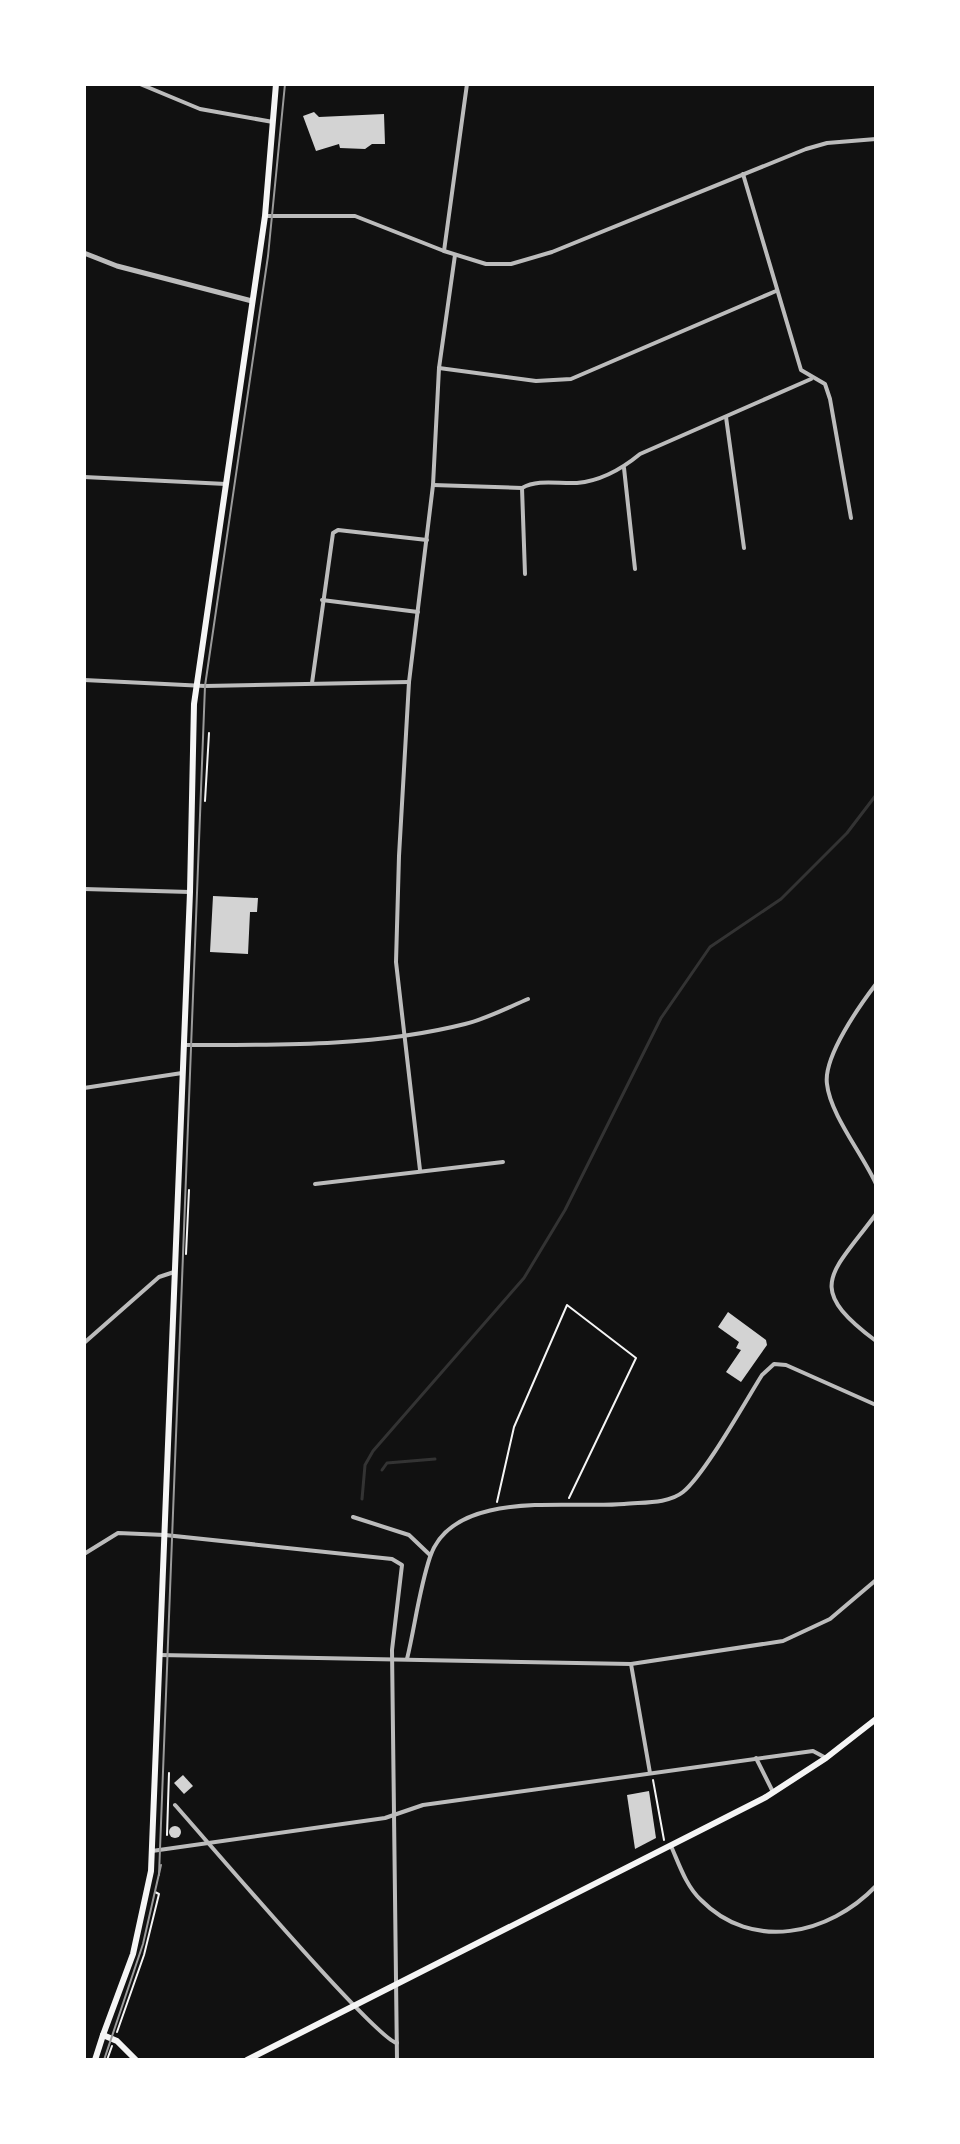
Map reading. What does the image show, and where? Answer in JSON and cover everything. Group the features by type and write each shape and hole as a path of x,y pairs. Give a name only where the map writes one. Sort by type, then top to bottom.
{"main road":[{"path":"95,2060 139,1928 152,1851 190,892 195,683 265,216 276,84"},
{"path":"247,2060 773,1792 826,1758 876,1719"},
{"path":"103,2035 114,2040 136,2060"}],"street":[{"path":"140,84 200,109 273,122"},
{"path":"444,251 467,84"},
{"path":"265,216 355,216 455,255 498,265 529,259 743,173 827,143 876,139"},
{"path":"743,173 801,370 811,379 825,384 830,399 851,518"},
{"path":"84,253 117,266 252,301"},
{"path":"420,1170 396,962 409,682 433,485 439,368 455,255"},
{"path":"439,368 536,381 571,379 776,291"},
{"path":"433,485 522,488 532,482 585,482 624,466 640,454 811,379"},
{"path":"726,417 744,548"},
{"path":"624,466 635,569"},
{"path":"84,477 226,484"},
{"path":"522,488 525,574"},
{"path":"312,683 333,533 338,530 427,540"},
{"path":"322,600 418,612"},
{"path":"84,680 409,682"},
{"path":"84,889 190,892"},
{"path":"876,984 851,1016 826,1078 831,1099 876,1184"},
{"path":"183,1045 262,1046 404,1035 468,1024 528,999"},
{"path":"84,1088 182,1073"},
{"path":"315,1184 503,1162"},
{"path":"876,1214 832,1274 830,1290 834,1305 876,1341"},
{"path":"84,1343 159,1277 174,1272"},
{"path":"407,1659 430,1555 441,1538 456,1525 496,1507 670,1499 684,1491 762,1375 774,1364 781,1364 876,1405"},
{"path":"353,1517 409,1535 430,1555"},
{"path":"84,1554 118,1533 165,1535 400,1562 402,1571 392,1650 395,1659 397,1811 397,2060"},
{"path":"159,1655 631,1664 783,1641 830,1619 875,1583"},
{"path":"631,1664 650,1773"},
{"path":"152,1851 385,1818 397,1811 756,1758 813,1751 826,1758"},
{"path":"756,1758 773,1792"},
{"path":"175,1805 354,2006 387,2040 397,2043"},
{"path":"671,1846 700,1900 729,1922 763,1933 786,1934 803,1929 836,1915 876,1886"}],"path":[{"path":"205,801 209,733"},
{"path":"186,1254 189,1190"},
{"path":"496,1507 514,1427 567,1305 636,1358 565,1506"},
{"path":"650,1773 663,1838 671,1846"},
{"path":"107,2060 144,1955 159,1894"}],"building":[{"path":"314,112 319,117 384,114 385,144 372,144 365,149 340,148 339,144 316,151 303,116"},
{"path":"213,896 258,898 257,912 250,912 248,954 210,952"},
{"path":"728,1312 766,1340 767,1345 741,1382 726,1372 741,1350 736,1348 739,1342 718,1327"},
{"path":"183,1775 193,1786 184,1794 174,1783"},
{"path":"649,1791 656,1838 635,1849 627,1795"},
{"path":"175,1826 181,1832 175,1838 169,1832"}],"waterway":[{"path":"362,1499 365,1465 373,1451 524,1278 565,1210 661,1018 710,947 781,899 847,833 876,795"},
{"path":"382,1470 387,1463 435,1459"}],"tram line":[{"path":"159,1875 205,686 268,256 285,84"},
{"path":"104,2060 143,1944 161,1865"}]}
